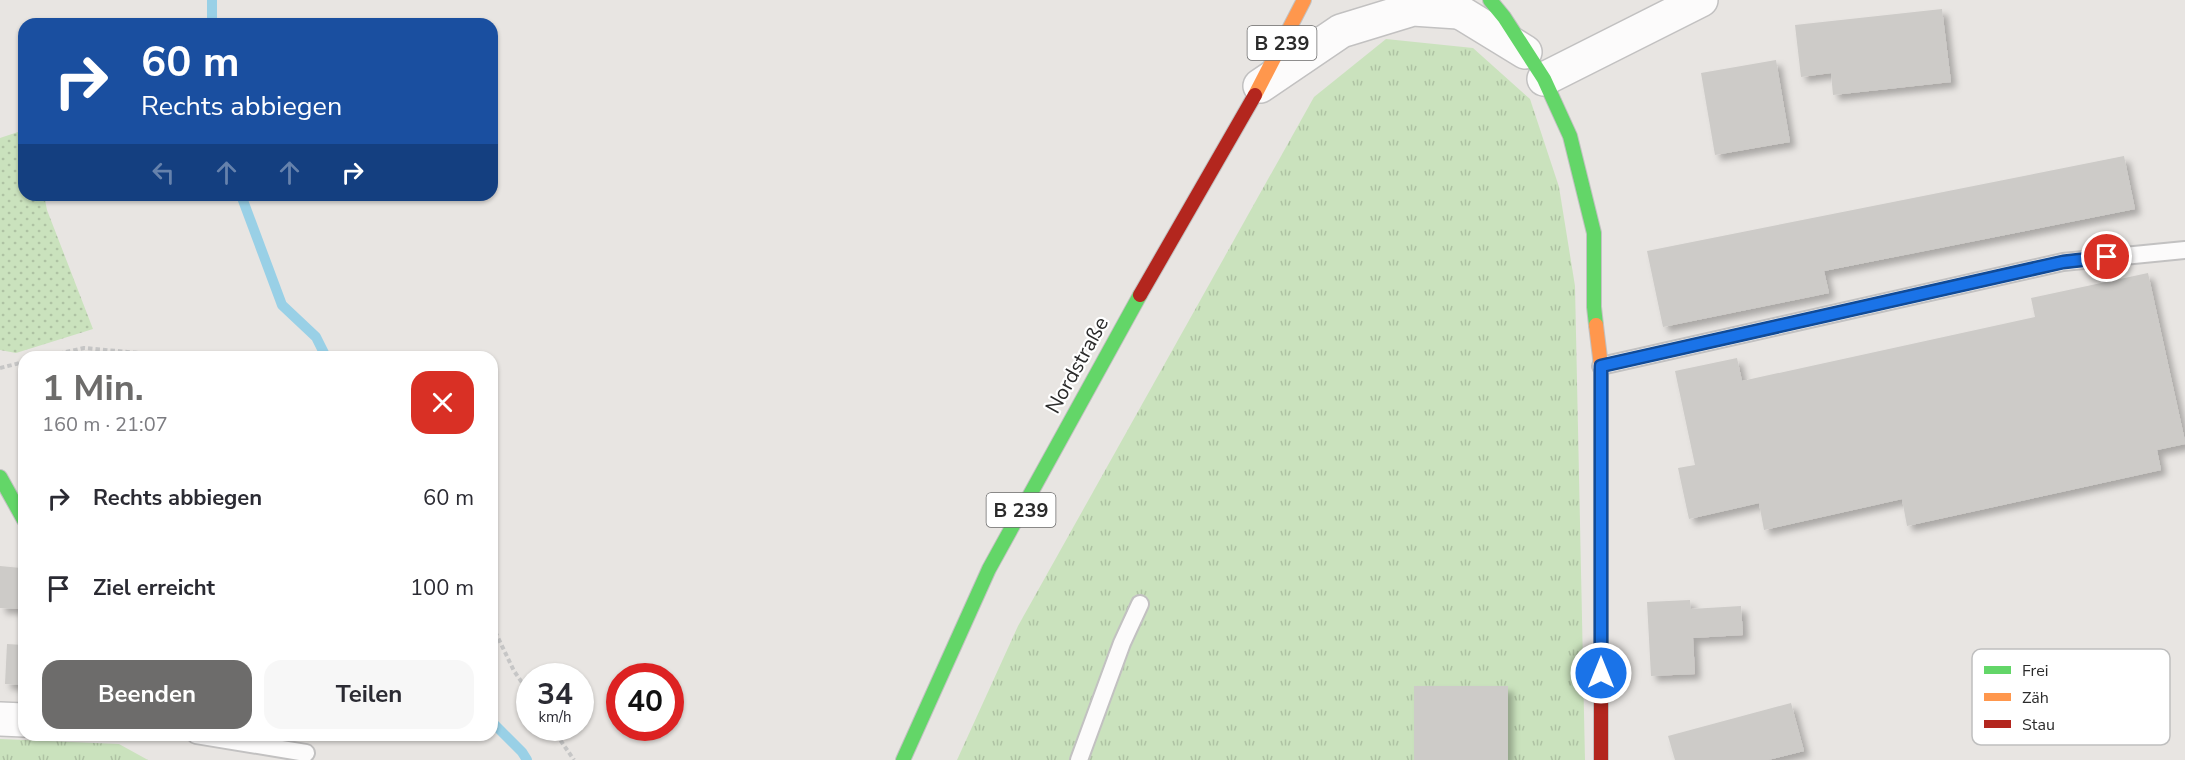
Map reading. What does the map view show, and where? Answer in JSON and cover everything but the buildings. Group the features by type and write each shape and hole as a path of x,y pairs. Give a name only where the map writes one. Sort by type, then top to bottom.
{"main road":[{"name":"Nordstraße","path":"903,760 989,569 1131,310 1260,86 1304,0"},
{"path":"1490,0 1504,17 1544,80 1570,136 1593,233 1594,307 1601,366 1601,760"},
{"path":"0,477 18,509"}],"street":[{"path":"1544,80 1701,0"},
{"path":"1260,86 1341,31 1413,9 1449,6 1525,52"},
{"path":"0,719 18,720"}],"lane":[{"path":"1601,366 2063,262 2185,250"},
{"path":"1079,760 1122,643 1140,604"},
{"path":"233,741 306,753"}],"path":[{"path":"71,351 84,348 117,351"},
{"path":"0,368 18,364"},
{"path":"498,638 516,674"},
{"path":"561,741 574,760"}],"green space":[{"path":"1386,39 1473,48 1530,99 1559,187 1575,286 1585,760 957,760 1018,626 1314,97"},
{"path":"18,132 18,201 45,201 93,329 16,353 0,350 0,138"},
{"path":"0,739 119,744 148,760 0,760"}],"waterway":[{"path":"212,0 212,18"},
{"path":"243,201 282,305 316,337 323,351"},
{"path":"498,728 527,760"}],"traffic: fast":[{"path":"1490,0 1504,17 1544,79 1570,136 1594,233 1596,325"},
{"path":"903,760 989,569 1140,295"},
{"path":"0,477 18,509"}],"traffic: slow":[{"path":"1255,95 1304,0"},
{"path":"1596,325 1601,366 1601,561"}],"traffic: jam":[{"path":"1140,295 1255,95"},
{"path":"1601,561 1601,760"}],"route":[{"path":"1601,673 1601,366 2063,262 2107,257"}]}
